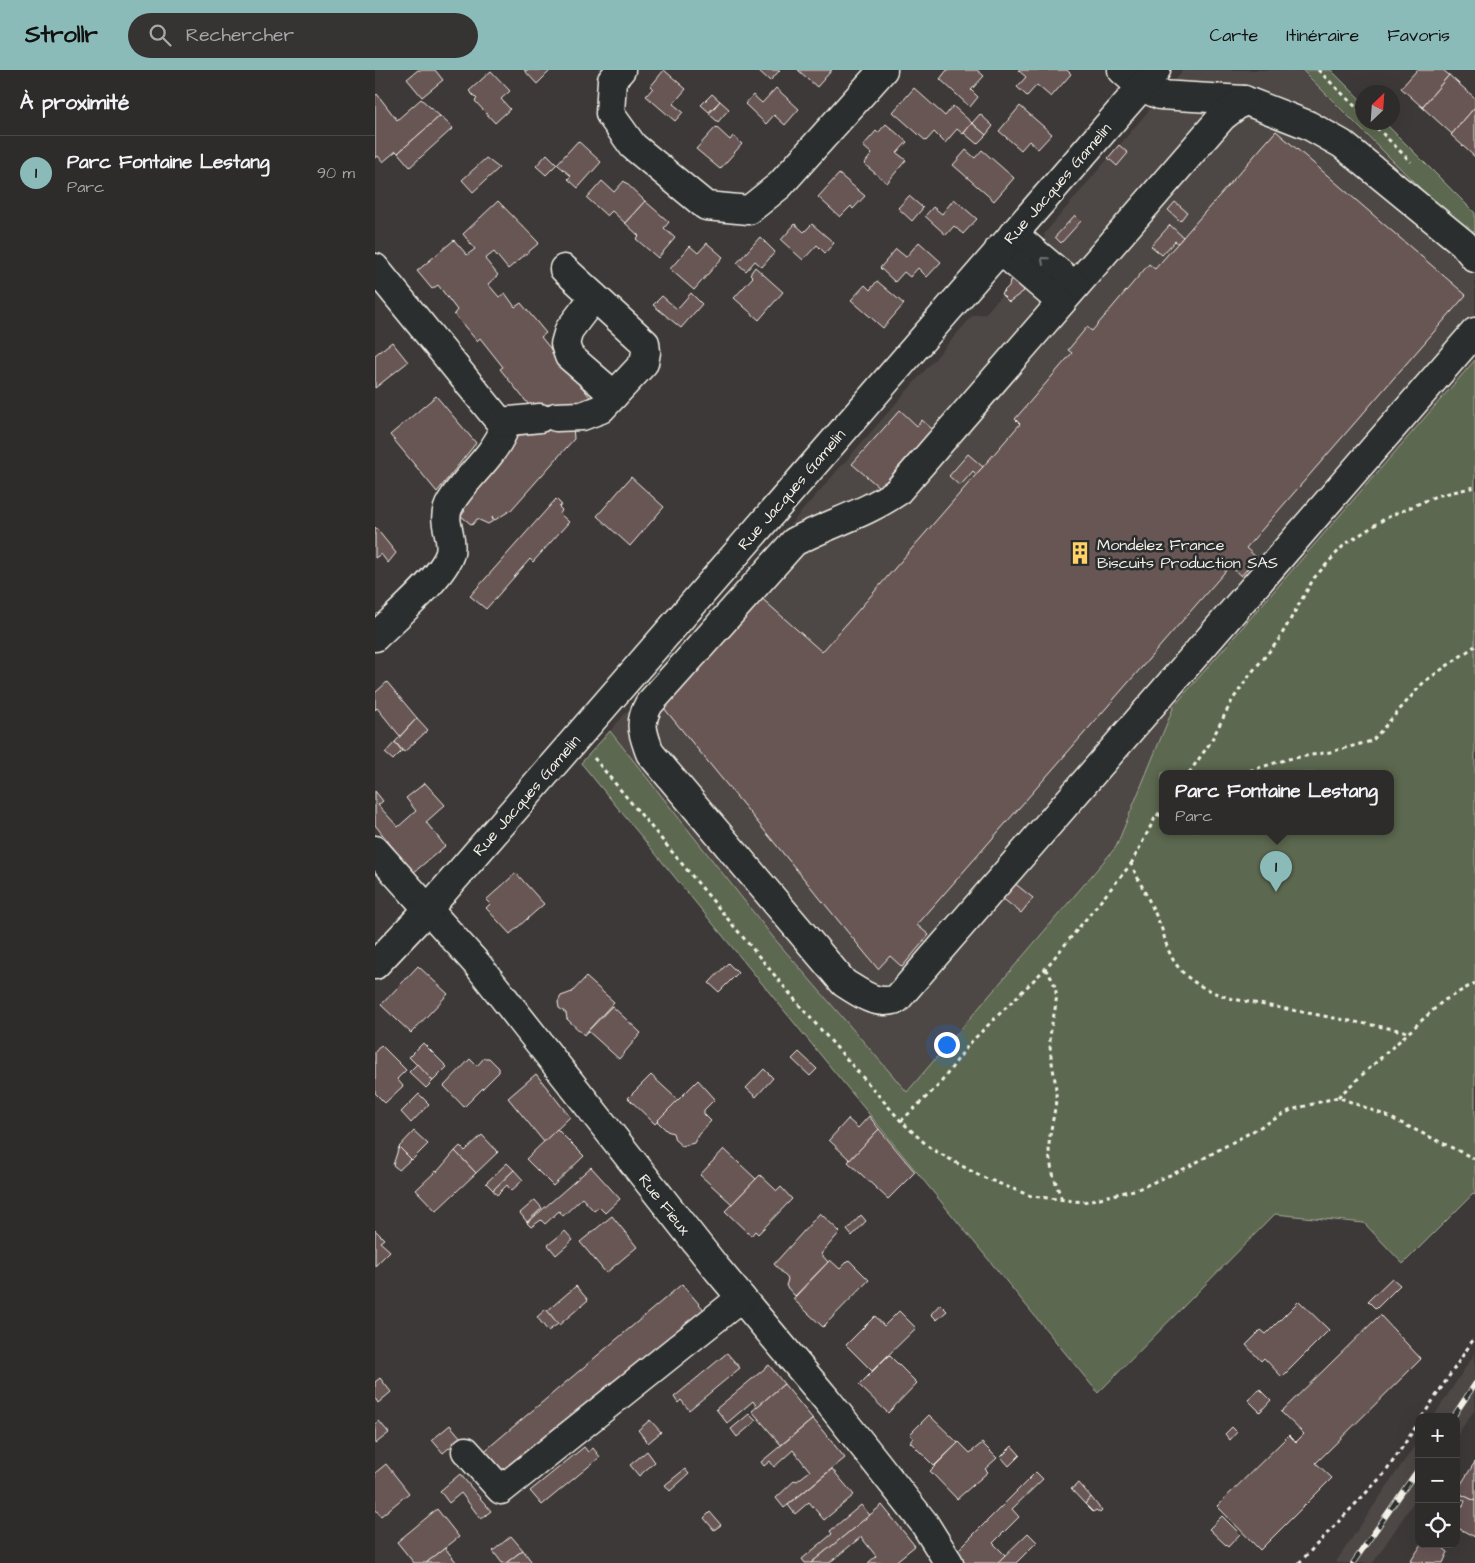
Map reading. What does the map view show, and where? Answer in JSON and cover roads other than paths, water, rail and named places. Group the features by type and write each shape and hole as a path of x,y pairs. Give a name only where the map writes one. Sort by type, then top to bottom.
{"street":[{"path":"621,70 612,80 609,114 633,146 706,206 749,210 780,185 883,70"},
{"path":"1139,76 1161,95 1244,100 1308,125 1342,144 1463,243 1475,258"},
{"name":"Rue Jacques Gamelin","path":"375,965 428,909 1006,241 1139,76"},
{"path":"1244,100 1221,117 897,492 877,505 822,527 794,542 649,704 641,718 643,733 651,753 844,983 871,999 886,1002 897,998 1475,332"},
{"path":"1006,241 1068,294"},
{"path":"500,422 583,416 601,409 644,363 645,344 564,269"},
{"path":"375,637 444,568 452,544 445,514 451,501 497,446 503,432 500,422 420,326 379,283"},
{"path":"594,297 569,330 565,344 569,356 614,395"},
{"name":"Rue Fieux","path":"375,850 477,964 741,1298 827,1400 912,1508 949,1563"},
{"path":"465,1451 501,1490 741,1298"}],"railway":[{"path":"1456,1413 1475,1384"},
{"path":"1353,1563 1415,1474"}],"place":[{"name":"Mondelez France Biscuits Production SAS","path":"1080,553"},
{"name":"Parc Fontaine Lestang","path":"1276,892"}]}
